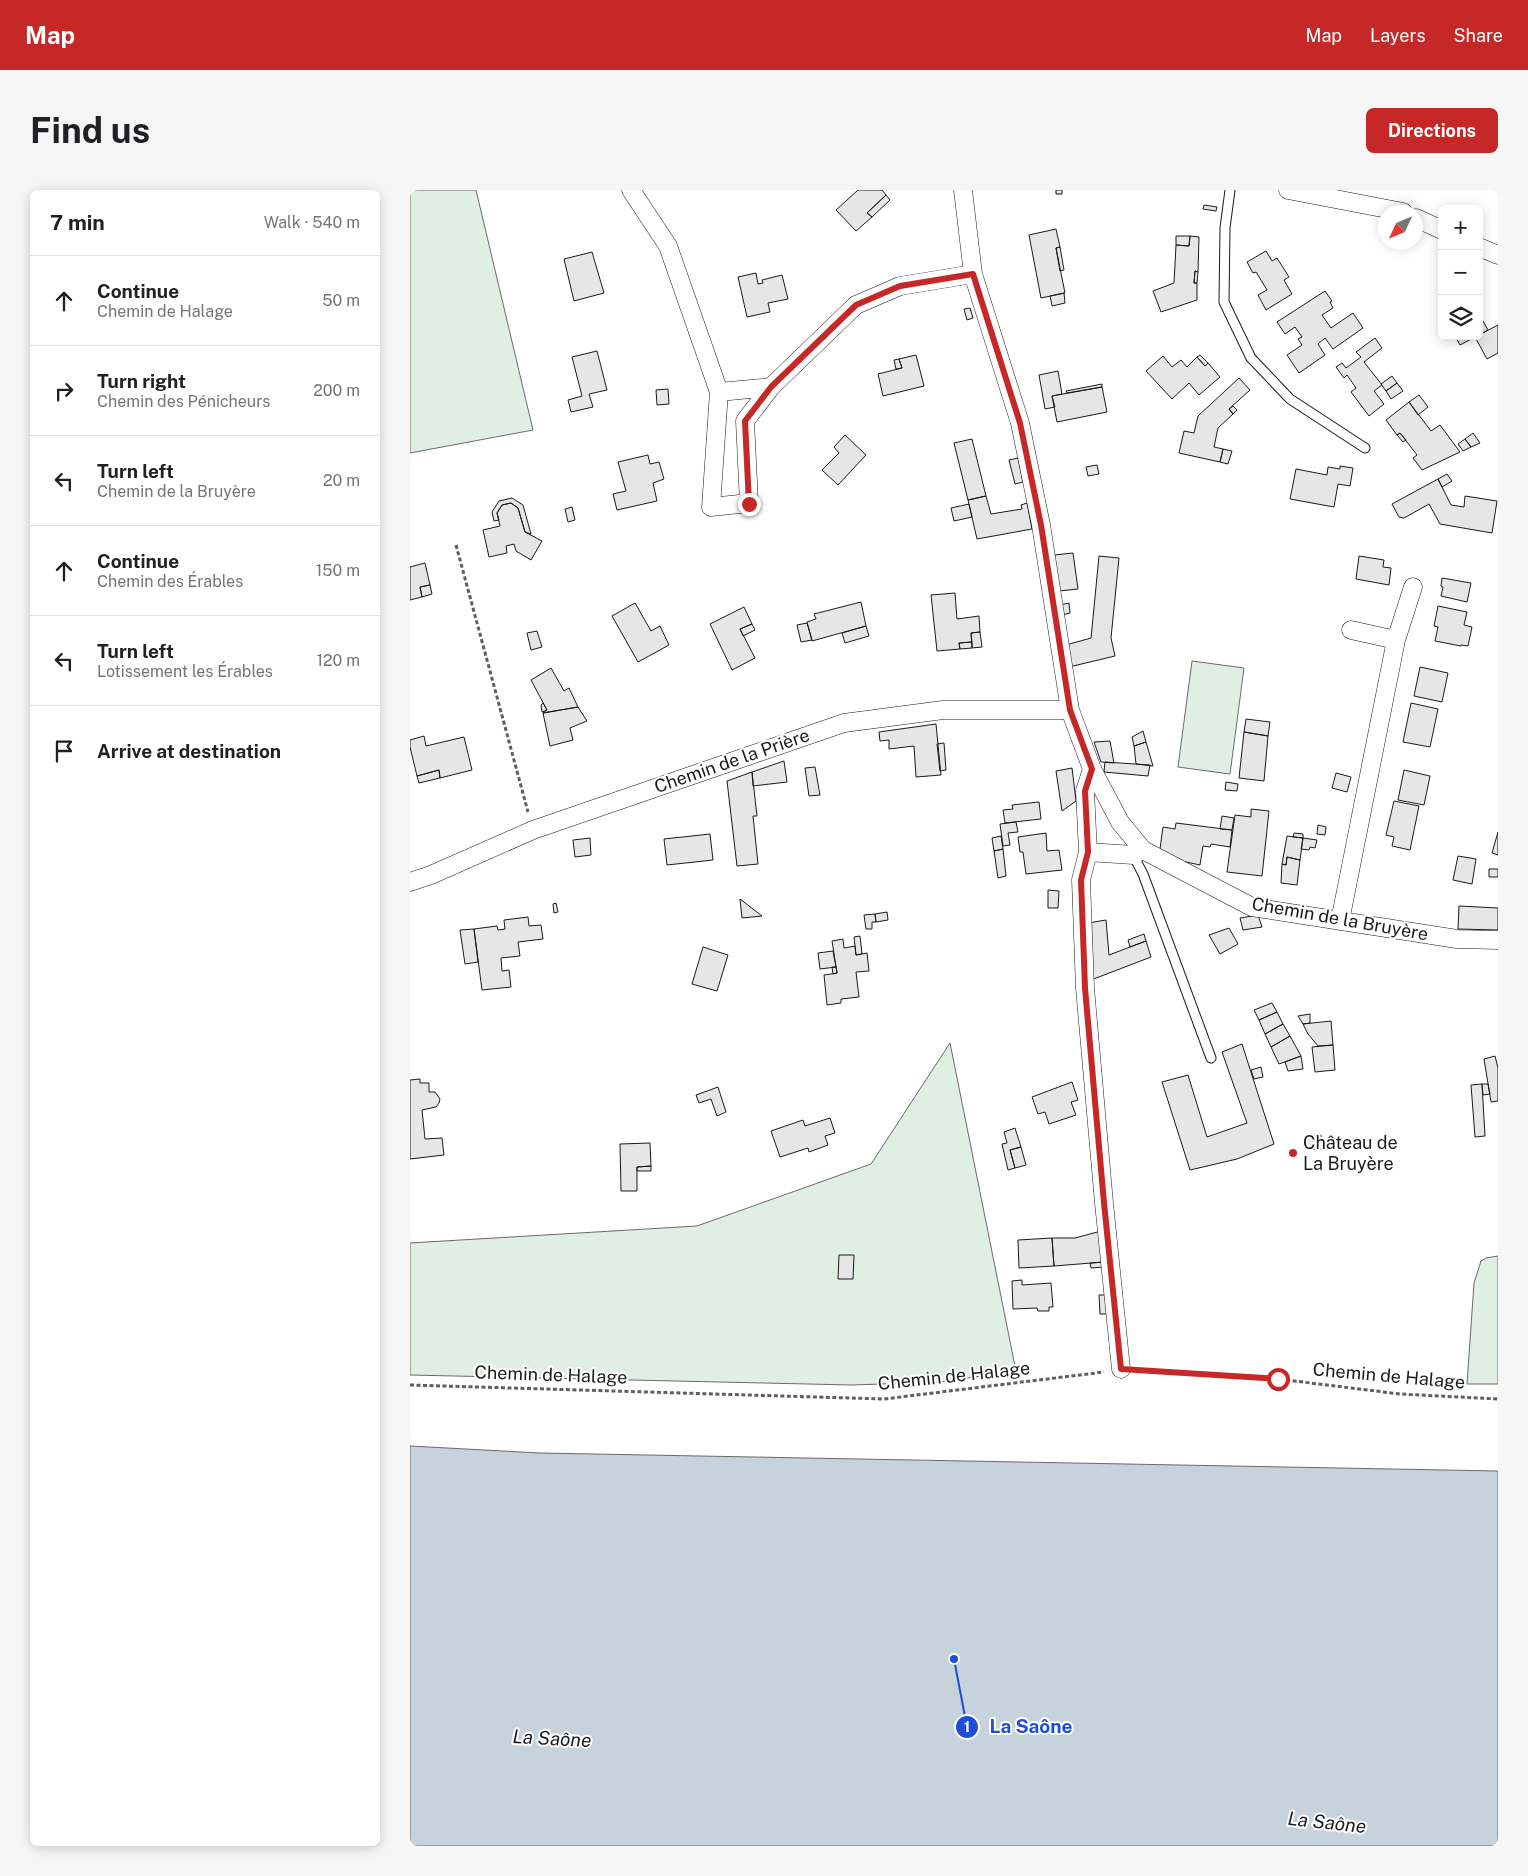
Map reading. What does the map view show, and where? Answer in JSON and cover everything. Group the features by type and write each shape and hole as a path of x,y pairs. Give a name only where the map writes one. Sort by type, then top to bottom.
{"street":[{"path":"631,190 668,246 719,392 711,507 749,504 745,421 771,387 856,305 900,286 973,274"},
{"name":"Chemin de la Bruyère","path":"963,190 973,274 1020,423 1041,525 1070,710 1092,769 1138,852 1252,907 1457,939 1498,940"},
{"path":"1288,190 1378,207"},
{"path":"1423,221 1438,228"},
{"path":"1483,249 1498,255"},
{"path":"719,392 771,387"},
{"path":"1340,921 1396,640 1413,587"},
{"path":"1351,630 1396,640"},
{"name":"Chemin de la Prière","path":"410,882 432,875 533,830 844,723 943,710 1070,710"},
{"path":"1092,769 1085,791 1088,852 1081,880 1085,988 1121,1369"},
{"path":"1088,852 1138,852"}],"lane":[{"path":"1230,190 1225,228 1224,302 1251,358 1290,399 1365,448"},
{"path":"1138,852 1143,874 1211,1058"}],"path":[{"path":"456,545 533,830"},
{"name":"Chemin de Halage","path":"410,1385 884,1399 1086,1375 1121,1369 1278,1379 1400,1394 1498,1399"}],"green space":[{"path":"410,190 476,190 533,430 410,453"},
{"path":"1192,661 1244,668 1230,774 1178,767"},
{"path":"950,1043 1016,1371 940,1382 852,1385 410,1375 410,1243 697,1226 871,1164"},
{"path":"1498,1256 1498,1384 1467,1384 1474,1283 1481,1261"}],"water":[{"name":"La Saône","path":"410,1446 540,1453 1498,1471 1498,1846 410,1846"}],"building":[{"path":"858,190 882,190 886,195 867,213 872,217 856,231 836,210"},
{"path":"1056,190 1062,190 1062,194 1056,194"},
{"path":"886,195 890,200 872,217 867,213"},
{"path":"1204,205 1217,207 1216,211 1203,209"},
{"path":"1056,229 1060,247 1056,248 1065,293 1041,298 1029,235"},
{"path":"1176,236 1190,236 1189,246 1176,245"},
{"path":"1190,236 1199,237 1198,272 1195,271 1194,283 1197,283 1197,300 1161,312 1153,291 1174,283 1176,245 1189,246"},
{"path":"1060,247 1064,270 1060,271 1056,248"},
{"path":"1266,251 1272,261 1277,258 1289,277 1284,280 1292,294 1266,310 1258,295 1267,290 1256,272 1253,273 1247,262"},
{"path":"592,252 604,293 574,301 564,259"},
{"path":"1195,271 1198,272 1197,283 1194,283"},
{"path":"756,273 758,284 763,283 762,280 782,275 788,299 768,303 770,312 747,317 738,277"},
{"path":"1325,291 1332,301 1330,302 1333,308 1322,315 1331,328 1353,313 1363,328 1333,349 1325,338 1318,344 1325,355 1299,373 1287,355 1302,345 1298,339 1302,337 1295,327 1285,334 1277,322"},
{"path":"1064,293 1065,303 1052,306 1050,296"},
{"path":"970,308 973,318 967,320 964,309"},
{"path":"1483,321 1488,330 1483,333"},
{"path":"1498,325 1498,353 1487,359 1477,340 1483,340 1483,333"},
{"path":"1375,338 1382,348 1364,362 1382,385 1374,391 1384,404 1369,416 1351,392 1356,388 1347,375 1344,378 1336,367 1342,363 1346,368 1361,357 1356,352"},
{"path":"1457,340 1469,340 1460,345"},
{"path":"597,351 607,390 589,394 593,407 571,412 568,400 582,396 572,357"},
{"path":"916,355 924,386 883,396 878,374 902,368 899,359"},
{"path":"1200,355 1208,363 1205,366 1197,357"},
{"path":"1163,356 1172,367 1181,360 1187,367 1197,357 1205,366 1208,363 1220,377 1199,395 1189,383 1172,399 1146,371"},
{"path":"899,359 902,368 896,369 894,360"},
{"path":"1058,371 1062,394 1052,396 1055,407 1045,409 1039,375"},
{"path":"1392,376 1397,383 1386,391 1381,384"},
{"path":"1239,378 1250,390 1229,409 1233,414 1218,428 1214,447 1223,449 1220,462 1179,453 1184,431 1194,433 1198,416"},
{"path":"1397,383 1403,391 1391,399 1386,391"},
{"path":"1102,384 1102,387 1067,393 1066,391"},
{"path":"1102,387 1107,412 1057,422 1052,396"},
{"path":"668,389 669,404 657,405 656,390"},
{"path":"1419,395 1428,407 1418,415 1409,402"},
{"path":"1409,402 1431,431 1440,425 1460,452 1422,470 1413,458 1417,455 1400,433 1397,435 1386,420"},
{"path":"1233,406 1237,410 1233,414 1229,409"},
{"path":"1400,433 1406,440 1403,442 1397,435"},
{"path":"1473,433 1480,443 1471,447 1465,439"},
{"path":"845,435 866,455 838,485 822,470 839,453 834,447"},
{"path":"972,439 986,496 968,500 954,443"},
{"path":"1465,439 1471,447 1463,451 1458,444"},
{"path":"1223,449 1232,451 1228,464 1220,462"},
{"path":"648,455 650,464 659,462 664,479 653,483 657,501 617,510 613,494 626,491 618,462"},
{"path":"1018,458 1023,482 1015,484 1009,460"},
{"path":"1097,465 1099,474 1088,476 1086,467"},
{"path":"1340,466 1353,468 1350,486 1338,484 1334,507 1290,499 1296,469 1327,475 1328,467 1340,469"},
{"path":"1447,474 1452,481 1442,487 1438,479"},
{"path":"1438,479 1451,505 1464,507 1465,496 1497,501 1492,533 1440,524 1429,504 1404,518 1399,517 1392,504"},
{"path":"986,496 991,514 1022,509 1021,505 1027,503 1032,529 977,539 968,500"},
{"path":"512,498 523,505 531,534 525,532 518,508 511,503 502,505 497,513 499,520 494,521 492,512 499,501"},
{"path":"511,503 518,508 525,532 542,541 531,560 516,551 514,544 506,546 507,553 489,557 483,530 500,526 497,513 502,505"},
{"path":"969,504 972,517 954,521 951,508"},
{"path":"572,507 575,520 568,522 565,509"},
{"path":"1073,553 1078,589 1059,591 1054,555"},
{"path":"1099,556 1119,558 1111,638 1115,656 1069,667 1066,645 1091,638"},
{"path":"1359,556 1384,560 1383,567 1391,568 1389,585 1356,579"},
{"path":"425,563 430,585 420,587 422,597 410,600 410,567"},
{"path":"1442,578 1471,583 1467,602 1441,596"},
{"path":"430,585 432,594 422,597 420,587"},
{"path":"955,593 957,619 979,616 980,632 971,633 972,642 959,643 960,649 937,651 931,595"},
{"path":"861,602 866,626 812,641 807,622 816,619 814,614"},
{"path":"635,603 651,631 660,626 669,645 638,662 612,616"},
{"path":"1069,603 1070,613 1062,615 1060,605"},
{"path":"1438,606 1467,612 1464,625 1472,627 1468,646 1435,641 1438,627 1434,626"},
{"path":"744,607 752,624 740,629 755,658 732,670 710,624"},
{"path":"807,623 812,640 801,642 797,625"},
{"path":"752,624 755,630 743,636 740,629"},
{"path":"866,626 869,636 845,643 842,633"},
{"path":"537,631 542,647 531,650 527,633"},
{"path":"980,632 982,647 972,648 971,633"},
{"path":"972,642 972,648 960,649 959,643"},
{"path":"1420,667 1448,673 1442,702 1414,696"},
{"path":"551,668 564,691 569,688 578,707 543,713 547,710 531,680"},
{"path":"543,703 547,710 542,712 541,705"},
{"path":"1411,703 1438,709 1430,747 1403,742"},
{"path":"578,707 587,721 570,728 573,740 550,746 543,713"},
{"path":"1246,719 1270,722 1268,736 1244,732"},
{"path":"936,724 941,775 916,777 914,746 889,749 889,740 880,741 879,732"},
{"path":"1143,731 1146,742 1134,746 1132,737"},
{"path":"1244,732 1268,736 1264,781 1239,778"},
{"path":"424,736 426,746 464,737 472,770 440,778 439,770 417,776 410,740"},
{"path":"1110,741 1114,763 1101,762 1094,742"},
{"path":"1146,742 1153,766 1136,764 1134,746"},
{"path":"944,743 946,770 940,771 937,744"},
{"path":"784,761 787,782 753,786 752,772"},
{"path":"1105,762 1150,765 1148,776 1104,772"},
{"path":"815,767 820,795 809,796 805,768"},
{"path":"1072,768 1076,801 1062,811 1056,771"},
{"path":"439,770 440,778 419,783 417,776"},
{"path":"1404,770 1430,776 1424,805 1398,800"},
{"path":"752,772 757,816 753,816 758,864 737,866 727,781"},
{"path":"1336,773 1351,777 1347,792 1332,788"},
{"path":"1226,782 1238,784 1237,791 1225,790"},
{"path":"1394,801 1419,806 1410,850 1392,846 1394,837 1386,835"},
{"path":"1039,802 1041,819 1005,823 1003,810 1013,809 1012,805"},
{"path":"1251,809 1269,811 1262,876 1227,872 1235,815 1251,817"},
{"path":"1222,816 1234,818 1232,830 1220,829"},
{"path":"1016,822 1018,832 1008,833 1010,845 1003,846 1000,824"},
{"path":"1176,823 1232,830 1230,847 1211,844 1210,847 1203,846 1200,865 1172,859 1160,849 1163,827 1175,829"},
{"path":"1318,825 1326,827 1325,835 1317,834"},
{"path":"1498,832 1498,855 1492,853"},
{"path":"1046,833 1047,851 1059,850 1062,870 1026,874 1023,852 1020,852 1018,837"},
{"path":"1294,833 1303,834 1303,838 1293,837"},
{"path":"710,834 713,860 667,865 664,839"},
{"path":"1001,836 1003,849 994,851 992,838"},
{"path":"1287,836 1303,838 1300,860 1287,857 1286,865 1282,864"},
{"path":"590,838 591,855 575,857 573,840"},
{"path":"1303,838 1317,840 1315,848 1310,847 1309,850 1301,849"},
{"path":"1003,849 1006,876 998,878 994,851"},
{"path":"1458,856 1476,859 1472,884 1453,880"},
{"path":"1287,857 1300,860 1297,885 1281,883 1282,864 1286,865"},
{"path":"1489,869 1498,869 1498,877 1489,877"},
{"path":"1048,890 1059,891 1058,908 1048,908"},
{"path":"740,899 762,916 742,918"},
{"path":"556,903 558,912 554,913 553,904"},
{"path":"1459,906 1498,908 1498,930 1458,929"},
{"path":"887,912 888,920 876,922 875,914"},
{"path":"875,914 876,922 872,922 872,929 866,929 864,915"},
{"path":"1258,915 1262,927 1243,930 1240,918"},
{"path":"528,917 529,926 541,925 543,939 518,942 520,956 501,958 502,971 509,970 511,987 482,990 474,929 497,926 498,930 505,929 504,920"},
{"path":"1106,920 1109,955 1146,941 1151,957 1091,980 1088,923"},
{"path":"1229,928 1238,944 1220,954 1209,935"},
{"path":"474,929 478,962 465,964 460,930"},
{"path":"1144,934 1146,941 1130,947 1128,940"},
{"path":"860,936 862,954 856,955 854,937"},
{"path":"843,939 844,948 855,946 856,955 867,953 869,971 856,972 859,997 841,999 841,1003 827,1005 824,975 837,973 832,941"},
{"path":"703,947 728,955 717,991 692,984"},
{"path":"833,951 836,967 820,969 818,953"},
{"path":"832,967 836,967 837,973 833,974"},
{"path":"1272,1003 1277,1012 1259,1020 1254,1010"},
{"path":"1277,1012 1283,1024 1265,1034 1259,1020"},
{"path":"1310,1014 1310,1023 1303,1024 1298,1016"},
{"path":"1331,1021 1333,1045 1318,1046 1308,1034 1303,1024"},
{"path":"1283,1024 1290,1036 1271,1047 1265,1034"},
{"path":"1290,1036 1301,1056 1279,1064 1271,1047"},
{"path":"1242,1044 1274,1144 1237,1159 1190,1170 1162,1082 1188,1075 1207,1137 1247,1123 1222,1052"},
{"path":"1333,1045 1335,1070 1315,1072 1312,1047"},
{"path":"1301,1056 1303,1069 1288,1071 1285,1062"},
{"path":"1495,1056 1498,1068 1498,1101 1491,1102 1484,1059"},
{"path":"1261,1067 1263,1077 1254,1079 1251,1070"},
{"path":"420,1079 420,1083 429,1083 429,1092 435,1092 440,1099 436,1107 422,1110 425,1139 442,1138 444,1155 410,1159 410,1080"},
{"path":"1072,1082 1078,1100 1071,1102 1076,1115 1049,1124 1045,1112 1038,1114 1032,1097"},
{"path":"1482,1084 1485,1136 1475,1137 1471,1085"},
{"path":"1482,1084 1488,1084 1490,1094 1483,1095"},
{"path":"718,1087 726,1112 717,1116 711,1099 699,1103 696,1095"},
{"path":"830,1118 835,1133 825,1136 828,1145 809,1152 808,1148 780,1157 771,1131 803,1120 805,1126"},
{"path":"1015,1128 1021,1147 1010,1150 1015,1168 1008,1170 1002,1144 1007,1143 1004,1132"},
{"path":"1321,1135 1322,1149 1306,1149 1305,1136"},
{"path":"650,1143 651,1166 637,1167 637,1191 621,1191 620,1144"},
{"path":"1021,1147 1026,1165 1015,1168 1010,1150"},
{"path":"651,1166 651,1171 637,1171 637,1167"},
{"path":"1101,1231 1104,1262 1054,1266 1052,1238 1075,1238"},
{"path":"1052,1238 1054,1266 1019,1268 1018,1240"},
{"path":"839,1255 854,1255 853,1279 838,1279"},
{"path":"1104,1262 1104,1267 1091,1268 1090,1263"},
{"path":"1022,1280 1022,1285 1051,1283 1053,1307 1049,1307 1049,1311 1038,1311 1037,1308 1013,1309 1012,1281"},
{"path":"1099,1295 1107,1295 1109,1314 1100,1314"}],"place":[{"name":"Château de La Bruyère","path":"1293,1153"},
{"name":"La Saône","path":"954,1659"}],"route":[{"path":"749,504 745,421 771,387 856,305 900,286 973,274 1020,423 1041,525 1070,710 1092,769 1085,791 1088,852 1081,880 1085,988 1121,1369 1278,1379"}]}
